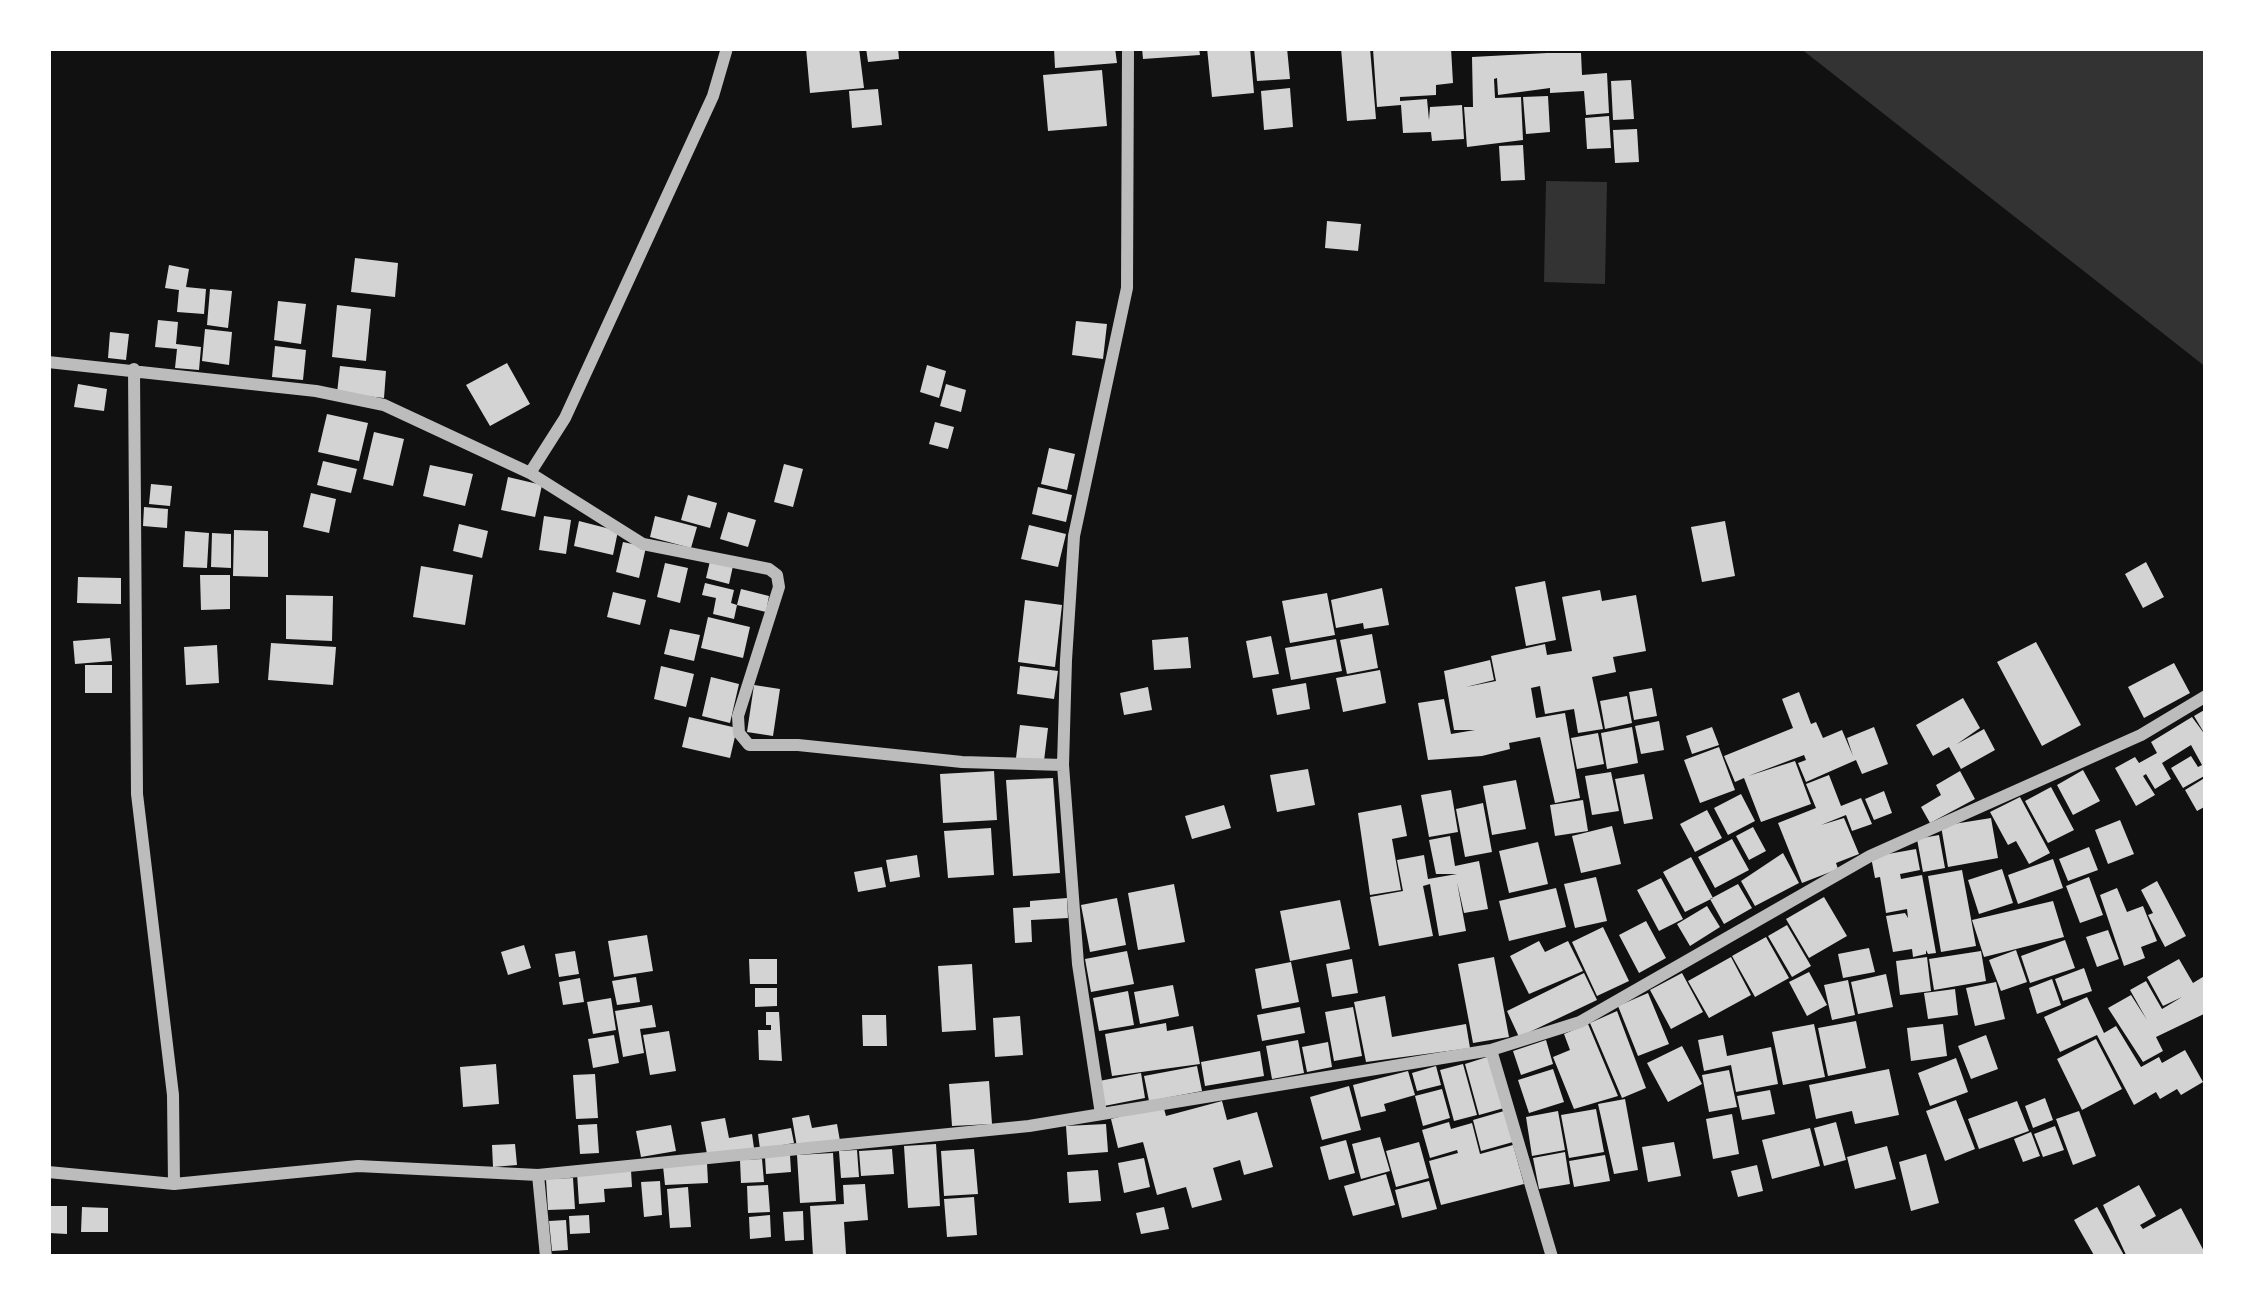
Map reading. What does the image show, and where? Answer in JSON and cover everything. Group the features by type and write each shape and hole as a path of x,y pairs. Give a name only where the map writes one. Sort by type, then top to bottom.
{"street":[{"path":"530,472 566,418 713,96 727,48"},
{"path":"1100,1114 1078,964 1064,765 1074,536 1127,288 1128,48"},
{"path":"48,362 316,391 384,405 530,472 643,544 769,569 777,575 779,587 738,716 739,733 749,745 1064,765"},
{"path":"134,369 137,794 172,1095 174,1184"},
{"path":"48,1172 174,1184 358,1166 538,1175 986,1131 1491,1050 1580,1022 1870,856 2140,735 2206,696"},
{"path":"1491,1050 1552,1257"},
{"path":"538,1175 546,1257"}],"shaded area":[{"path":"1800,48 2206,48 2206,368 2202,364"},
{"path":"1546,181 1607,182 1605,284 1544,282"}],"building":[{"path":"806,48 859,48 864,88 810,93"},
{"path":"866,48 898,48 899,59 868,62"},
{"path":"1054,48 1115,48 1117,63 1055,68"},
{"path":"1142,48 1199,48 1200,55 1143,59"},
{"path":"1207,48 1250,48 1254,93 1212,97"},
{"path":"1254,48 1287,48 1290,79 1257,81"},
{"path":"1341,48 1370,48 1376,119 1347,121"},
{"path":"1451,48 1453,83 1436,85 1436,95 1400,97 1400,101 1427,99 1429,120 1430,107 1462,105 1464,139 1432,141 1431,132 1403,133 1401,105 1377,107 1373,49"},
{"path":"1581,53 1582,75 1607,73 1609,113 1586,115 1584,91 1550,93 1550,88 1498,95 1497,78 1495,98 1521,97 1523,140 1467,147 1464,107 1473,107 1472,57"},
{"path":"1102,70 1107,126 1048,131 1043,75"},
{"path":"1631,80 1634,119 1613,120 1611,81"},
{"path":"1290,88 1293,127 1264,130 1261,91"},
{"path":"878,89 882,125 852,128 849,91"},
{"path":"1548,96 1550,132 1526,134 1523,97"},
{"path":"1609,116 1611,148 1587,149 1585,118"},
{"path":"1637,129 1639,162 1615,163 1613,130"},
{"path":"1523,145 1525,180 1501,181 1499,146"},
{"path":"1327,221 1361,224 1358,251 1325,248"},
{"path":"355,258 398,263 395,297 351,292"},
{"path":"169,265 189,269 186,287 206,289 204,314 177,312 179,290 165,288"},
{"path":"210,289 232,291 228,328 207,325"},
{"path":"278,301 306,304 301,344 274,340"},
{"path":"337,305 371,309 366,361 332,357"},
{"path":"158,320 178,322 176,344 201,347 199,370 175,368 177,349 155,347"},
{"path":"1076,321 1107,324 1103,359 1072,355"},
{"path":"205,329 232,332 229,365 202,361"},
{"path":"110,332 129,334 126,360 108,358"},
{"path":"275,346 306,350 303,380 272,377"},
{"path":"507,363 530,404 490,426 466,385"},
{"path":"927,365 946,371 939,398 920,392"},
{"path":"340,366 386,371 384,398 337,393"},
{"path":"78,384 107,389 104,411 74,407"},
{"path":"946,384 966,390 961,412 940,406"},
{"path":"327,414 368,423 359,461 318,452"},
{"path":"935,422 954,427 948,449 929,444"},
{"path":"374,432 404,439 393,486 363,479"},
{"path":"1049,448 1075,454 1067,490 1041,484"},
{"path":"323,461 357,469 351,493 317,485"},
{"path":"784,464 803,469 793,507 774,502"},
{"path":"430,465 473,474 465,506 423,496"},
{"path":"508,477 542,485 535,517 501,510"},
{"path":"151,484 172,486 170,506 149,504"},
{"path":"1038,487 1072,495 1066,522 1032,514"},
{"path":"311,493 336,499 329,533 303,527"},
{"path":"688,495 717,503 710,528 681,520"},
{"path":"144,507 168,509 167,528 143,526"},
{"path":"728,512 756,520 748,547 720,539"},
{"path":"544,516 571,520 566,554 539,550"},
{"path":"655,516 697,527 691,548 650,537"},
{"path":"579,521 618,531 613,555 574,546"},
{"path":"1725,521 1735,576 1702,582 1691,527"},
{"path":"459,524 488,531 482,558 453,551"},
{"path":"1029,525 1066,534 1058,567 1021,559"},
{"path":"234,530 268,531 268,577 233,576"},
{"path":"185,531 209,533 207,568 183,567"},
{"path":"212,533 231,534 231,568 211,567"},
{"path":"623,542 646,547 639,578 616,572"},
{"path":"710,561 733,566 729,584 706,578"},
{"path":"2146,562 2164,597 2143,608 2125,574"},
{"path":"665,563 688,568 680,603 657,597"},
{"path":"421,566 473,575 465,625 413,617"},
{"path":"200,575 230,575 230,609 201,610"},
{"path":"78,577 121,578 121,604 77,603"},
{"path":"1545,581 1556,640 1526,646 1515,587"},
{"path":"705,583 734,590 734,619 713,614 716,598 702,595"},
{"path":"1382,588 1389,625 1336,628 1331,600"},
{"path":"741,589 769,596 766,612 737,605"},
{"path":"1600,590 1602,601 1636,595 1646,651 1613,657 1616,672 1592,677 1603,729 1578,733 1574,709 1545,714 1540,686 1531,688 1536,718 1565,713 1580,798 1555,803 1540,737 1509,743 1510,749 1482,756 1428,760 1418,703 1444,699 1451,734 1475,730 1454,730 1444,671 1490,660 1494,680 1466,687 1496,681 1491,656 1545,644 1547,655 1572,651 1562,597"},
{"path":"613,592 646,600 640,625 607,617"},
{"path":"1327,593 1335,635 1290,643 1282,601"},
{"path":"286,595 333,596 332,641 286,639"},
{"path":"1025,600 1062,605 1055,667 1018,662"},
{"path":"708,617 750,627 743,658 701,648"},
{"path":"670,629 700,635 694,661 664,654"},
{"path":"1372,634 1378,668 1347,674 1340,640"},
{"path":"1271,636 1279,674 1253,678 1246,641"},
{"path":"1188,637 1191,668 1154,670 1152,640"},
{"path":"110,638 112,661 75,664 73,641"},
{"path":"1336,639 1342,671 1291,680 1285,648"},
{"path":"2036,642 2081,725 2042,746 1997,662"},
{"path":"271,643 336,647 333,685 268,680"},
{"path":"217,645 219,683 186,685 184,647"},
{"path":"2174,663 2190,693 2144,718 2128,687"},
{"path":"85,665 112,665 112,693 85,693"},
{"path":"661,666 694,674 686,707 654,699"},
{"path":"1020,666 1058,671 1054,699 1017,694"},
{"path":"1380,670 1386,703 1343,712 1336,678"},
{"path":"711,677 739,684 730,723 702,716"},
{"path":"1306,683 1310,709 1277,715 1272,689"},
{"path":"754,685 780,689 773,736 747,732"},
{"path":"1148,687 1152,710 1124,715 1120,693"},
{"path":"1652,688 1657,716 1634,720 1629,692"},
{"path":"1799,692 1811,724 1816,722 1823,738 1842,730 1853,756 1847,738 1874,727 1888,764 1862,774 1856,760 1806,782 1798,763 1806,760 1804,755 1748,776 1795,761 1811,804 1761,822 1744,778 1735,782 1724,756 1793,728 1782,699"},
{"path":"1627,696 1632,723 1605,729 1600,701"},
{"path":"1963,698 1980,728 1957,744 1984,729 1995,750 1961,769 1949,747 1933,756 1916,725"},
{"path":"2206,709 2206,736 2194,716"},
{"path":"689,717 737,728 730,758 682,747"},
{"path":"2192,717 2206,736 2206,775 2183,788 2171,768 2191,756 2198,767 2202,765 2191,745 2162,763 2171,779 2155,789 2143,776 2155,795 2136,806 2115,768 2135,757 2139,763 2157,753 2151,742"},
{"path":"1659,721 1664,750 1641,754 1635,726"},
{"path":"1020,725 1048,728 1044,761 1016,758"},
{"path":"1632,727 1638,763 1607,769 1601,733"},
{"path":"1712,727 1719,745 1692,754 1686,736"},
{"path":"1598,733 1604,764 1577,769 1571,738"},
{"path":"1719,747 1735,790 1700,803 1684,760"},
{"path":"1308,769 1315,805 1277,812 1270,775"},
{"path":"2083,770 2100,801 2073,815 2057,785"},
{"path":"994,771 997,820 943,823 940,774"},
{"path":"1960,771 1975,799 1930,823 1921,807 1941,795 1936,785"},
{"path":"1611,772 1619,811 1592,815 1585,776"},
{"path":"1644,774 1653,819 1624,824 1615,779"},
{"path":"1829,775 1841,806 1861,798 1872,824 1852,831 1846,815 1821,825 1844,818 1859,854 1836,863 1838,869 1802,883 1778,823 1816,808 1806,784"},
{"path":"1053,778 1060,873 1013,876 1006,780"},
{"path":"2203,779 2206,806 2197,811 2185,790"},
{"path":"1516,780 1526,829 1492,835 1483,786"},
{"path":"2051,787 2074,830 2048,843 2025,801"},
{"path":"1451,790 1458,832 1429,837 1421,795"},
{"path":"1884,791 1892,813 1874,820 1865,799"},
{"path":"1741,794 1755,821 1728,835 1714,808"},
{"path":"2020,797 2050,853 2029,864 2016,841 2008,845 1990,812"},
{"path":"1583,800 1588,831 1555,836 1550,805"},
{"path":"1483,803 1492,852 1465,857 1456,809"},
{"path":"1224,805 1231,828 1192,839 1185,816"},
{"path":"1401,805 1407,836 1392,839 1401,890 1370,895 1358,813"},
{"path":"1707,810 1722,838 1695,852 1680,824"},
{"path":"1991,818 1998,858 1948,867 1941,826"},
{"path":"2120,820 2134,854 2108,864 2095,830"},
{"path":"1612,826 1621,864 1581,873 1572,836"},
{"path":"1753,827 1766,851 1749,860 1736,836"},
{"path":"991,828 994,875 948,878 944,831"},
{"path":"1939,835 1945,868 1923,872 1917,839"},
{"path":"1450,836 1455,866 1479,861 1488,909 1464,913 1457,882 1466,931 1439,936 1430,884 1423,886 1433,936 1379,946 1370,897 1403,891 1397,860 1424,855 1428,879 1457,874 1436,874 1429,840"},
{"path":"1732,839 1749,870 1715,888 1698,857"},
{"path":"1538,842 1548,884 1509,893 1499,851"},
{"path":"2089,847 2098,870 2068,881 2059,859"},
{"path":"1916,849 1920,870 1900,874 1901,879 1922,875 1936,953 1926,950 1913,957 1912,949 1893,952 1886,916 1905,913 1908,918 1907,909 1886,913 1871,857"},
{"path":"1783,853 1799,883 1755,906 1741,881"},
{"path":"917,855 920,877 890,882 886,860"},
{"path":"1691,857 1713,898 1685,912 1663,872"},
{"path":"2053,859 2063,888 2018,904 2008,875"},
{"path":"882,867 886,887 858,892 854,872"},
{"path":"2002,869 2013,903 1979,914 1968,880"},
{"path":"1962,870 1976,946 1941,952 1928,876"},
{"path":"1596,877 1607,921 1575,928 1564,884"},
{"path":"2089,877 2103,915 2080,923 2066,886"},
{"path":"1661,878 1683,919 1659,931 1637,890"},
{"path":"2157,881 2186,936 2165,947 2141,890"},
{"path":"1174,884 1185,942 1138,950 1128,893"},
{"path":"1738,884 1752,908 1724,924 1710,899"},
{"path":"1556,888 1566,927 1509,941 1499,901"},
{"path":"2117,888 2127,912 2143,906 2157,941 2141,947 2145,958 2124,966 2100,895"},
{"path":"1824,897 1847,936 1809,958 1786,919"},
{"path":"1067,898 1068,918 1031,920 1032,942 1015,943 1013,908 1030,907 1030,901"},
{"path":"1117,898 1126,945 1090,952 1081,905"},
{"path":"1340,900 1350,949 1290,961 1280,911"},
{"path":"2053,901 2064,937 1984,957 1972,920"},
{"path":"1707,906 1720,927 1690,946 1677,924"},
{"path":"1646,921 1666,958 1639,973 1619,935"},
{"path":"1787,925 1811,966 1792,977 1768,936"},
{"path":"1603,927 1629,981 1597,996 1572,942"},
{"path":"2108,930 2119,959 2097,967 2086,937"},
{"path":"647,935 653,971 614,977 608,941"},
{"path":"1766,937 1789,978 1755,997 1732,956"},
{"path":"2065,940 2075,968 2030,983 2021,956"},
{"path":"1539,941 1545,952 1568,941 1583,971 1529,994 1510,956"},
{"path":"524,945 531,968 508,975 501,952"},
{"path":"1869,948 1875,972 1843,978 1838,954"},
{"path":"2016,950 2027,982 2001,991 1989,960"},
{"path":"575,951 579,974 559,977 555,954"},
{"path":"1127,951 1134,984 1091,992 1085,959"},
{"path":"1981,951 1986,981 1934,990 1929,959"},
{"path":"1494,957 1509,1037 1473,1043 1458,964"},
{"path":"1731,957 1751,995 1709,1018 1688,981"},
{"path":"1927,957 1931,991 1900,995 1896,961"},
{"path":"749,959 777,959 777,984 750,984"},
{"path":"1352,959 1358,993 1332,997 1326,964"},
{"path":"2179,959 2193,983 2206,975 2206,1013 2156,1037 2163,1051 2143,1062 2108,1008 2131,995 2147,1020 2130,990 2146,981 2162,1009 2182,997 2163,1006 2147,977"},
{"path":"1291,962 1299,1002 1262,1009 1255,969"},
{"path":"972,964 976,1030 942,1032 938,966"},
{"path":"2084,968 2092,991 2063,1001 2055,979"},
{"path":"1809,972 1827,1005 1807,1016 1789,982"},
{"path":"1584,973 1597,1000 1519,1037 1507,1011"},
{"path":"1682,973 1703,1012 1671,1029 1650,990"},
{"path":"1886,974 1893,1007 1858,1014 1851,982"},
{"path":"636,977 640,1002 617,1005 612,981"},
{"path":"580,978 584,1002 563,1005 559,982"},
{"path":"2052,979 2061,1005 2037,1014 2029,988"},
{"path":"1848,980 1855,1015 1832,1020 1824,985"},
{"path":"1996,982 2005,1019 1975,1026 1966,988"},
{"path":"1173,985 1179,1016 1140,1024 1134,992"},
{"path":"755,988 777,988 777,1006 755,1007"},
{"path":"1955,989 1958,1015 1928,1019 1924,993"},
{"path":"1128,991 1134,1025 1099,1031 1093,998"},
{"path":"1648,993 1669,1044 1638,1056 1618,1006"},
{"path":"1385,996 1392,1037 1466,1024 1470,1048 1366,1062 1354,1002"},
{"path":"2087,997 2104,1033 2116,1026 2141,1067 2159,1057 2162,1063 2185,1050 2203,1082 2181,1095 2177,1089 2160,1099 2156,1092 2134,1105 2097,1035 2060,1052 2044,1017"},
{"path":"611,998 616,1030 593,1034 587,1002"},
{"path":"652,1005 656,1027 640,1029 644,1053 623,1057 615,1011"},
{"path":"1300,1007 1305,1033 1262,1041 1257,1015"},
{"path":"1353,1007 1362,1056 1334,1061 1325,1012"},
{"path":"1617,1011 1646,1088 1622,1098 1590,1023"},
{"path":"766,1012 779,1012 782,1061 759,1060 758,1030 771,1030"},
{"path":"862,1015 886,1015 887,1046 863,1046"},
{"path":"1020,1016 1023,1055 995,1057 993,1018"},
{"path":"1856,1021 1866,1068 1828,1076 1818,1028"},
{"path":"1166,1023 1167,1031 1193,1026 1200,1064 1112,1076 1105,1034"},
{"path":"1588,1024 1618,1096 1574,1109 1553,1057 1570,1050 1564,1034"},
{"path":"1814,1024 1825,1077 1783,1085 1772,1032"},
{"path":"1943,1024 1947,1056 1911,1061 1907,1028"},
{"path":"669,1031 676,1071 650,1075 643,1035"},
{"path":"614,1035 619,1063 593,1068 588,1039"},
{"path":"1723,1035 1727,1056 1771,1047 1778,1084 1736,1092 1731,1065 1704,1071 1698,1040"},
{"path":"1986,1035 1998,1069 1971,1079 1958,1046"},
{"path":"2096,1039 2122,1089 2082,1110 2057,1059"},
{"path":"1298,1040 1304,1073 1272,1079 1266,1046"},
{"path":"1546,1040 1553,1064 1521,1075 1513,1051"},
{"path":"1328,1042 1332,1067 1307,1072 1302,1047"},
{"path":"1682,1046 1702,1084 1668,1102 1647,1063"},
{"path":"1260,1051 1264,1076 1205,1086 1201,1062"},
{"path":"1490,1056 1504,1108 1479,1115 1465,1064"},
{"path":"1956,1058 1968,1092 1930,1106 1918,1073"},
{"path":"496,1064 499,1104 463,1107 460,1067"},
{"path":"1463,1064 1477,1115 1454,1121 1440,1070"},
{"path":"1197,1066 1202,1091 1149,1101 1144,1076"},
{"path":"1436,1066 1441,1085 1417,1091 1412,1073"},
{"path":"1553,1069 1564,1102 1529,1113 1518,1080"},
{"path":"1889,1069 1899,1115 1855,1124 1852,1111 1816,1119 1809,1085"},
{"path":"1729,1070 1737,1107 1709,1112 1702,1075"},
{"path":"1408,1071 1415,1095 1384,1104 1386,1111 1361,1117 1353,1085"},
{"path":"1141,1073 1145,1098 1104,1106 1099,1081"},
{"path":"595,1074 598,1118 576,1119 573,1075"},
{"path":"989,1081 992,1124 952,1126 949,1084"},
{"path":"1349,1086 1361,1130 1322,1140 1310,1097"},
{"path":"1442,1089 1450,1118 1423,1126 1415,1096"},
{"path":"1770,1090 1775,1114 1742,1120 1737,1096"},
{"path":"2045,1098 2053,1120 2033,1128 2025,1106"},
{"path":"1625,1099 1638,1170 1614,1174 1598,1104"},
{"path":"1956,1100 1975,1149 1945,1161 1926,1111"},
{"path":"1222,1101 1227,1120 1257,1112 1273,1167 1244,1175 1240,1160 1213,1168 1222,1200 1192,1208 1186,1187 1157,1195 1143,1142 1118,1148 1111,1119 1163,1105 1166,1116"},
{"path":"2017,1101 2029,1131 1979,1149 1968,1119"},
{"path":"1596,1109 1604,1152 1569,1158 1561,1115"},
{"path":"1504,1111 1513,1142 1481,1151 1473,1120"},
{"path":"1558,1111 1565,1150 1532,1156 1526,1117"},
{"path":"2079,1111 2096,1156 2073,1165 2056,1119"},
{"path":"1732,1114 1739,1154 1713,1159 1706,1119"},
{"path":"809,1115 812,1128 837,1124 840,1141 797,1147 792,1118"},
{"path":"725,1118 729,1138 752,1134 754,1148 707,1154 701,1122"},
{"path":"1449,1122 1451,1129 1472,1123 1480,1154 1513,1145 1524,1184 1441,1205 1429,1161 1458,1153 1430,1158 1422,1130"},
{"path":"1836,1122 1846,1160 1824,1166 1814,1128"},
{"path":"597,1124 599,1153 580,1154 578,1125"},
{"path":"1106,1124 1108,1152 1068,1155 1066,1126"},
{"path":"671,1125 676,1151 641,1157 636,1131"},
{"path":"2055,1126 2064,1150 2043,1157 2034,1134"},
{"path":"791,1128 794,1143 760,1149 758,1134"},
{"path":"1810,1128 1820,1166 1772,1179 1762,1140"},
{"path":"2031,1132 2040,1156 2023,1162 2014,1139"},
{"path":"1380,1137 1390,1171 1361,1179 1352,1144"},
{"path":"1346,1140 1355,1173 1329,1180 1320,1147"},
{"path":"1419,1142 1429,1178 1396,1187 1386,1151"},
{"path":"1674,1142 1681,1176 1648,1182 1642,1147"},
{"path":"515,1144 517,1165 493,1167 492,1145"},
{"path":"936,1144 940,1206 908,1208 904,1146"},
{"path":"1887,1146 1896,1179 1855,1189 1847,1157"},
{"path":"892,1149 894,1174 861,1176 859,1151"},
{"path":"974,1149 978,1194 944,1196 941,1151"},
{"path":"857,1150 859,1177 841,1178 839,1151"},
{"path":"1565,1152 1570,1184 1539,1189 1533,1158"},
{"path":"833,1153 836,1201 800,1203 797,1155"},
{"path":"1926,1154 1939,1203 1911,1211 1899,1162"},
{"path":"790,1155 791,1172 766,1174 765,1157"},
{"path":"1605,1155 1610,1181 1574,1187 1569,1161"},
{"path":"1144,1158 1150,1187 1124,1193 1118,1163"},
{"path":"762,1159 764,1182 741,1183 740,1160"},
{"path":"707,1163 708,1183 665,1185 663,1166"},
{"path":"1757,1165 1763,1191 1738,1197 1731,1171"},
{"path":"631,1170 632,1187 604,1189 605,1202 579,1204 577,1173"},
{"path":"1098,1170 1101,1201 1069,1203 1067,1172"},
{"path":"1386,1174 1395,1205 1353,1216 1344,1186"},
{"path":"573,1178 575,1209 548,1210 546,1179"},
{"path":"660,1181 662,1215 644,1217 641,1182"},
{"path":"1429,1181 1437,1209 1402,1218 1395,1190"},
{"path":"865,1184 868,1220 844,1222 846,1254 813,1256 810,1206 844,1204 843,1185"},
{"path":"768,1185 770,1212 748,1213 747,1186"},
{"path":"2139,1185 2156,1216 2140,1225 2143,1229 2181,1208 2206,1255 2127,1257 2103,1205"},
{"path":"688,1187 691,1227 670,1228 667,1189"},
{"path":"974,1197 977,1235 947,1237 944,1199"},
{"path":"50,1206 67,1206 67,1234 49,1233"},
{"path":"82,1207 108,1208 108,1232 81,1232"},
{"path":"1164,1207 1169,1229 1141,1234 1136,1213"},
{"path":"2097,1207 2125,1257 2095,1257 2074,1220"},
{"path":"803,1211 804,1240 785,1241 783,1212"},
{"path":"589,1215 590,1233 570,1234 569,1216"},
{"path":"770,1215 771,1237 750,1239 749,1217"},
{"path":"566,1220 568,1250 552,1251 549,1221"}]}
